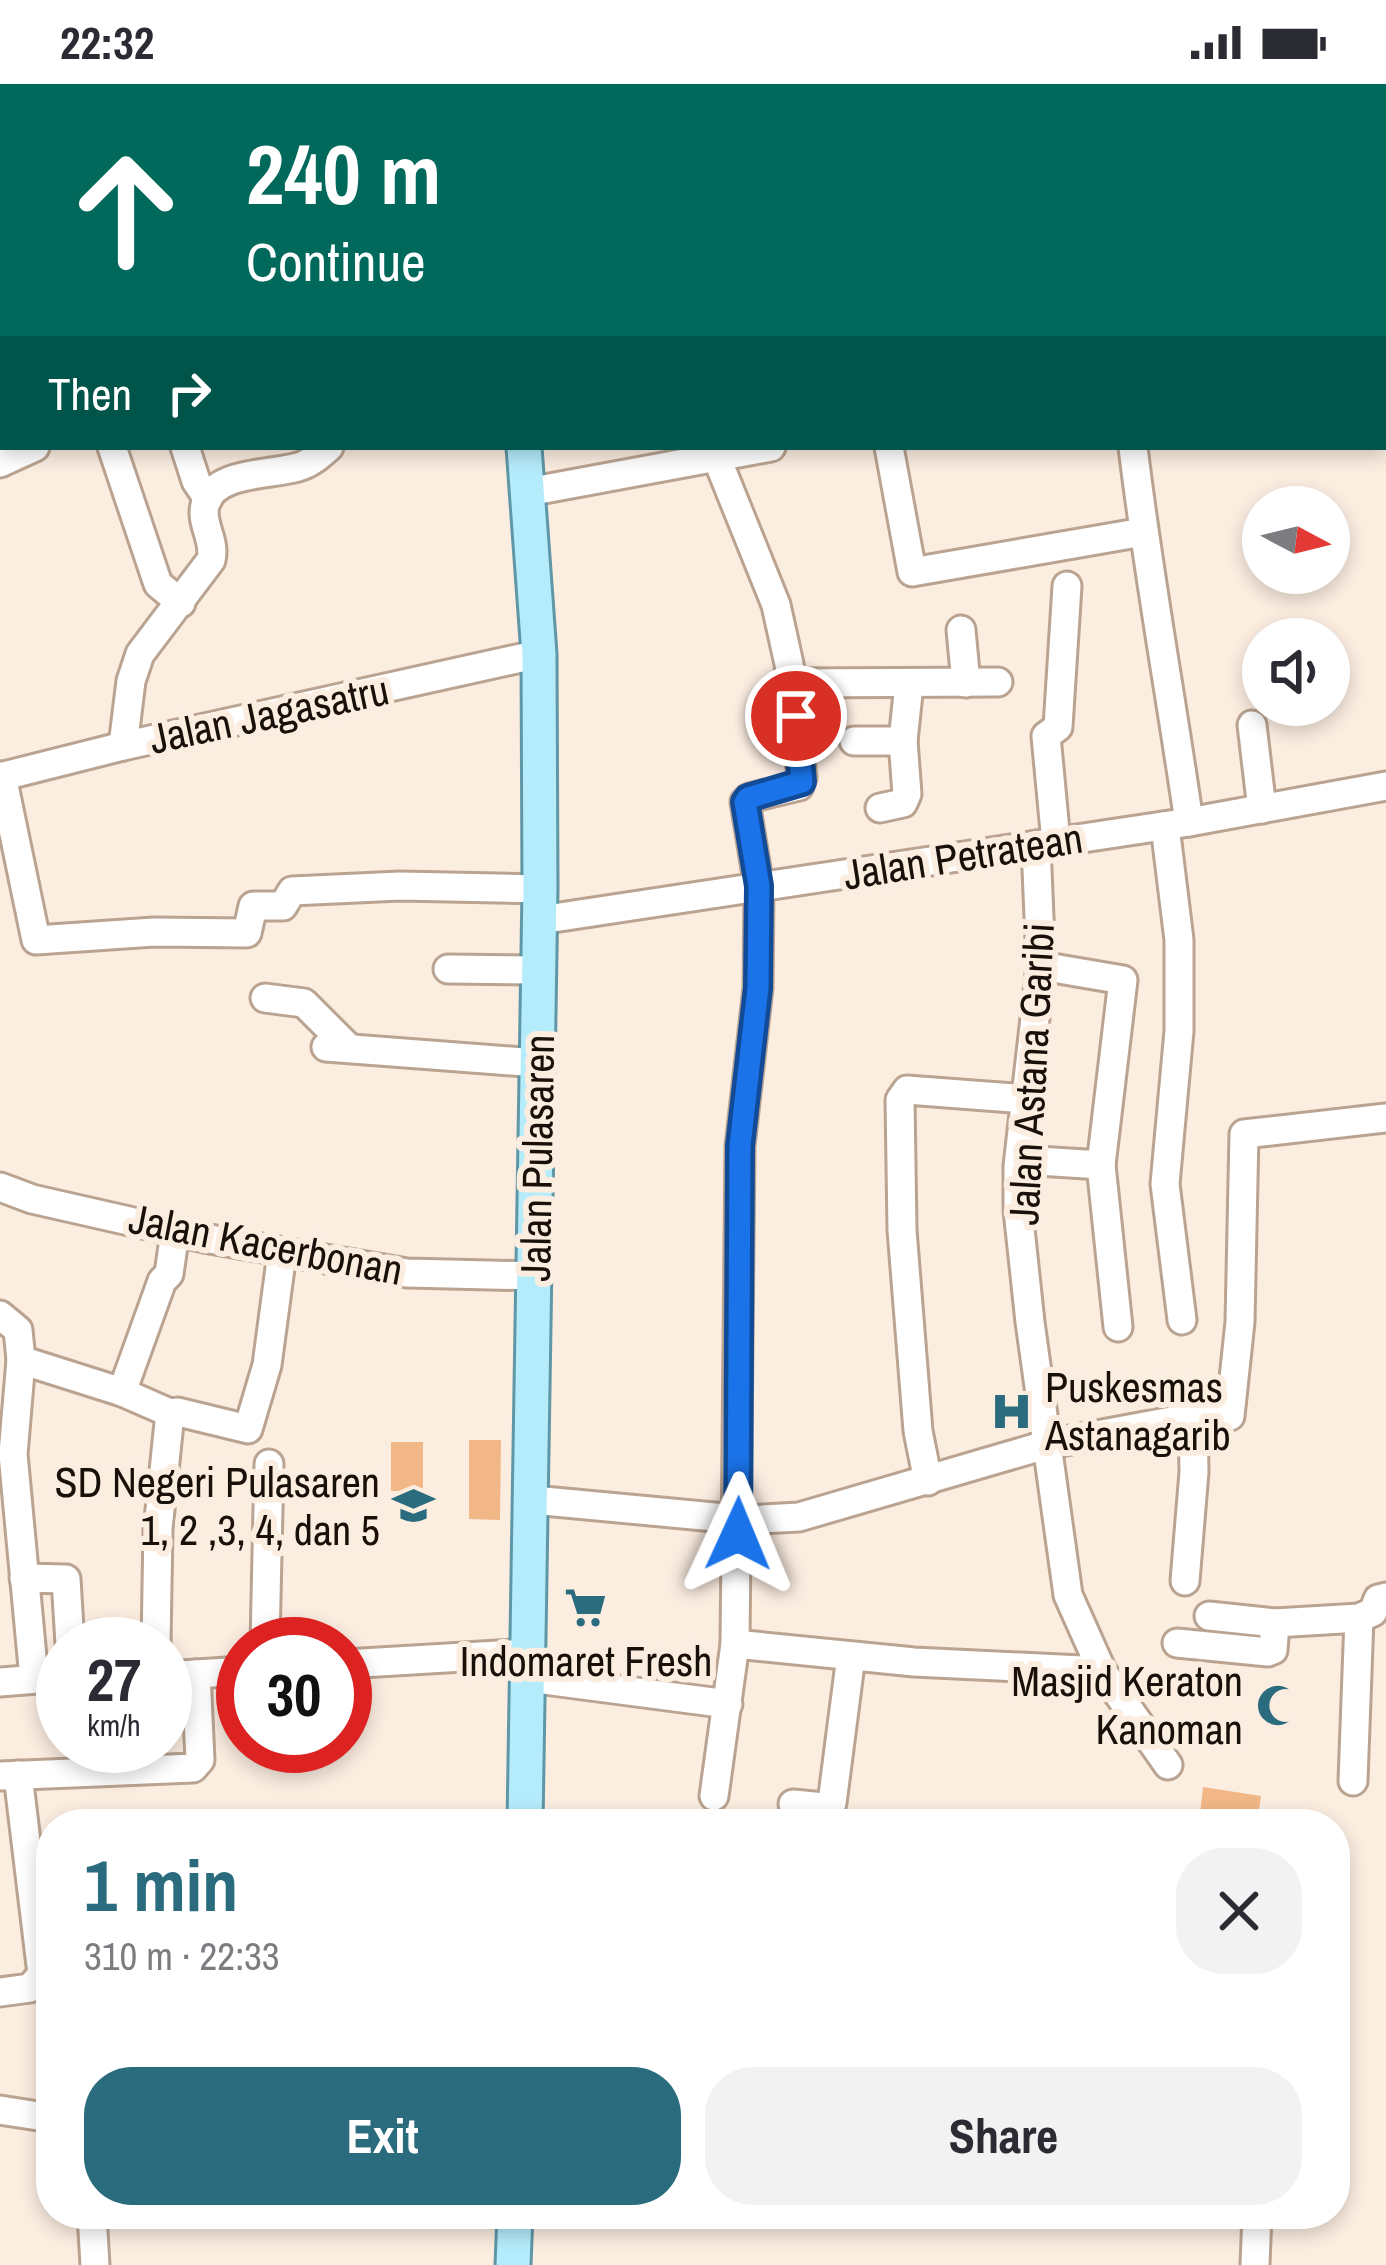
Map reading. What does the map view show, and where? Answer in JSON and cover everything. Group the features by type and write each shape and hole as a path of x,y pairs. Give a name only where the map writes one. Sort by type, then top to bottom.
{"main road":[{"name":"Jalan Pulasaren","path":"524,450 539,655 540,904 525,1809"},
{"path":"513,2265 514,2229"}],"street":[{"path":"113,450 158,584 181,602"},
{"path":"186,450 208,500"},
{"path":"123,746 136,664 211,560 213,542 205,513 208,500 238,478 305,465 325,450"},
{"path":"528,492 745,450"},
{"path":"890,450 912,572 1143,532"},
{"path":"1133,450 1177,824 1179,1030 1165,1184 1182,1320"},
{"path":"715,1796 735,1644 740,1146 758,988 759,886 745,802 802,782 792,683 776,604 716,456"},
{"name":"Jalan Astana Garibi","path":"1066,586 1058,727 1046,736 1041,966 1018,1210 1068,1595 1168,1766"},
{"path":"961,630 967,683"},
{"name":"Jalan Jagasatru","path":"1,777 539,655"},
{"path":"792,683 998,682"},
{"path":"880,808 905,800 903,741 909,684"},
{"path":"1252,726 1262,809"},
{"path":"854,741 903,741"},
{"name":"Jalan Petratean","path":"1,777 36,940 154,932 247,933 253,905 283,907 292,891 400,886 540,904 759,886 1177,824 1386,786"},
{"path":"1041,966 1123,980 1102,1165 1118,1327"},
{"path":"448,969 539,970"},
{"path":"265,998 309,1005 338,1048 538,1063"},
{"path":"928,1481 918,1431 902,1230 900,1100 907,1090 1026,1099"},
{"path":"533,1500 738,1519 799,1516 1048,1444 1193,1417 1230,1416 1240,1322 1244,1134 1386,1118"},
{"path":"1038,1161 1102,1165"},
{"name":"Jalan Kacerbonan","path":"0,1187 32,1199 282,1253 406,1273 536,1276"},
{"path":"122,1392 162,1281 169,1274 175,1232"},
{"path":"21,1360 122,1392 170,1413 248,1430 268,1365 282,1253"},
{"path":"0,1315 18,1330 21,1360 8,1397 34,1678 0,1682"},
{"path":"156,1617 158,1529 170,1413"},
{"path":"1185,1581 1194,1472 1193,1417"},
{"path":"266,1617 269,1464"},
{"path":"24,1578 66,1579 68,1617"},
{"path":"1209,1616 1275,1623 1359,1618 1373,1612 1378,1599 1386,1597"},
{"path":"1353,1781 1359,1618"},
{"path":"1177,1642 1268,1652 1273,1650 1275,1623"},
{"path":"735,1644 851,1656 1108,1665"},
{"path":"793,1804 832,1804 851,1656"},
{"path":"372,1664 530,1665 728,1704"},
{"path":"192,1674 216,1673"},
{"path":"36,1938 9,1776 197,1766 196,1674"},
{"path":"0,1991 30,1988 36,1981"},
{"path":"0,2110 36,2116"},
{"path":"93,2229 95,2265"},
{"path":"1255,2265 1256,2229"}],"shaded area":[{"path":"469,1440 501,1440 500,1520 469,1519"},
{"path":"391,1442 423,1442 423,1491 391,1491"},
{"path":"1203,1787 1261,1796 1259,1809 1201,1809"}],"place":[{"name":"Puskesmas Astanagarib","path":"1011,1411"},
{"name":"SD Negeri Pulasaren 1, 2 ,3, 4, dan 5","path":"414,1506"},
{"name":"Indomaret Fresh","path":"586,1607"},
{"name":"Masjid Keraton Kanoman","path":"1277,1705"}],"route":[{"path":"738,1534 740,1146 758,988 759,886 745,802 802,782 796,716"}]}
